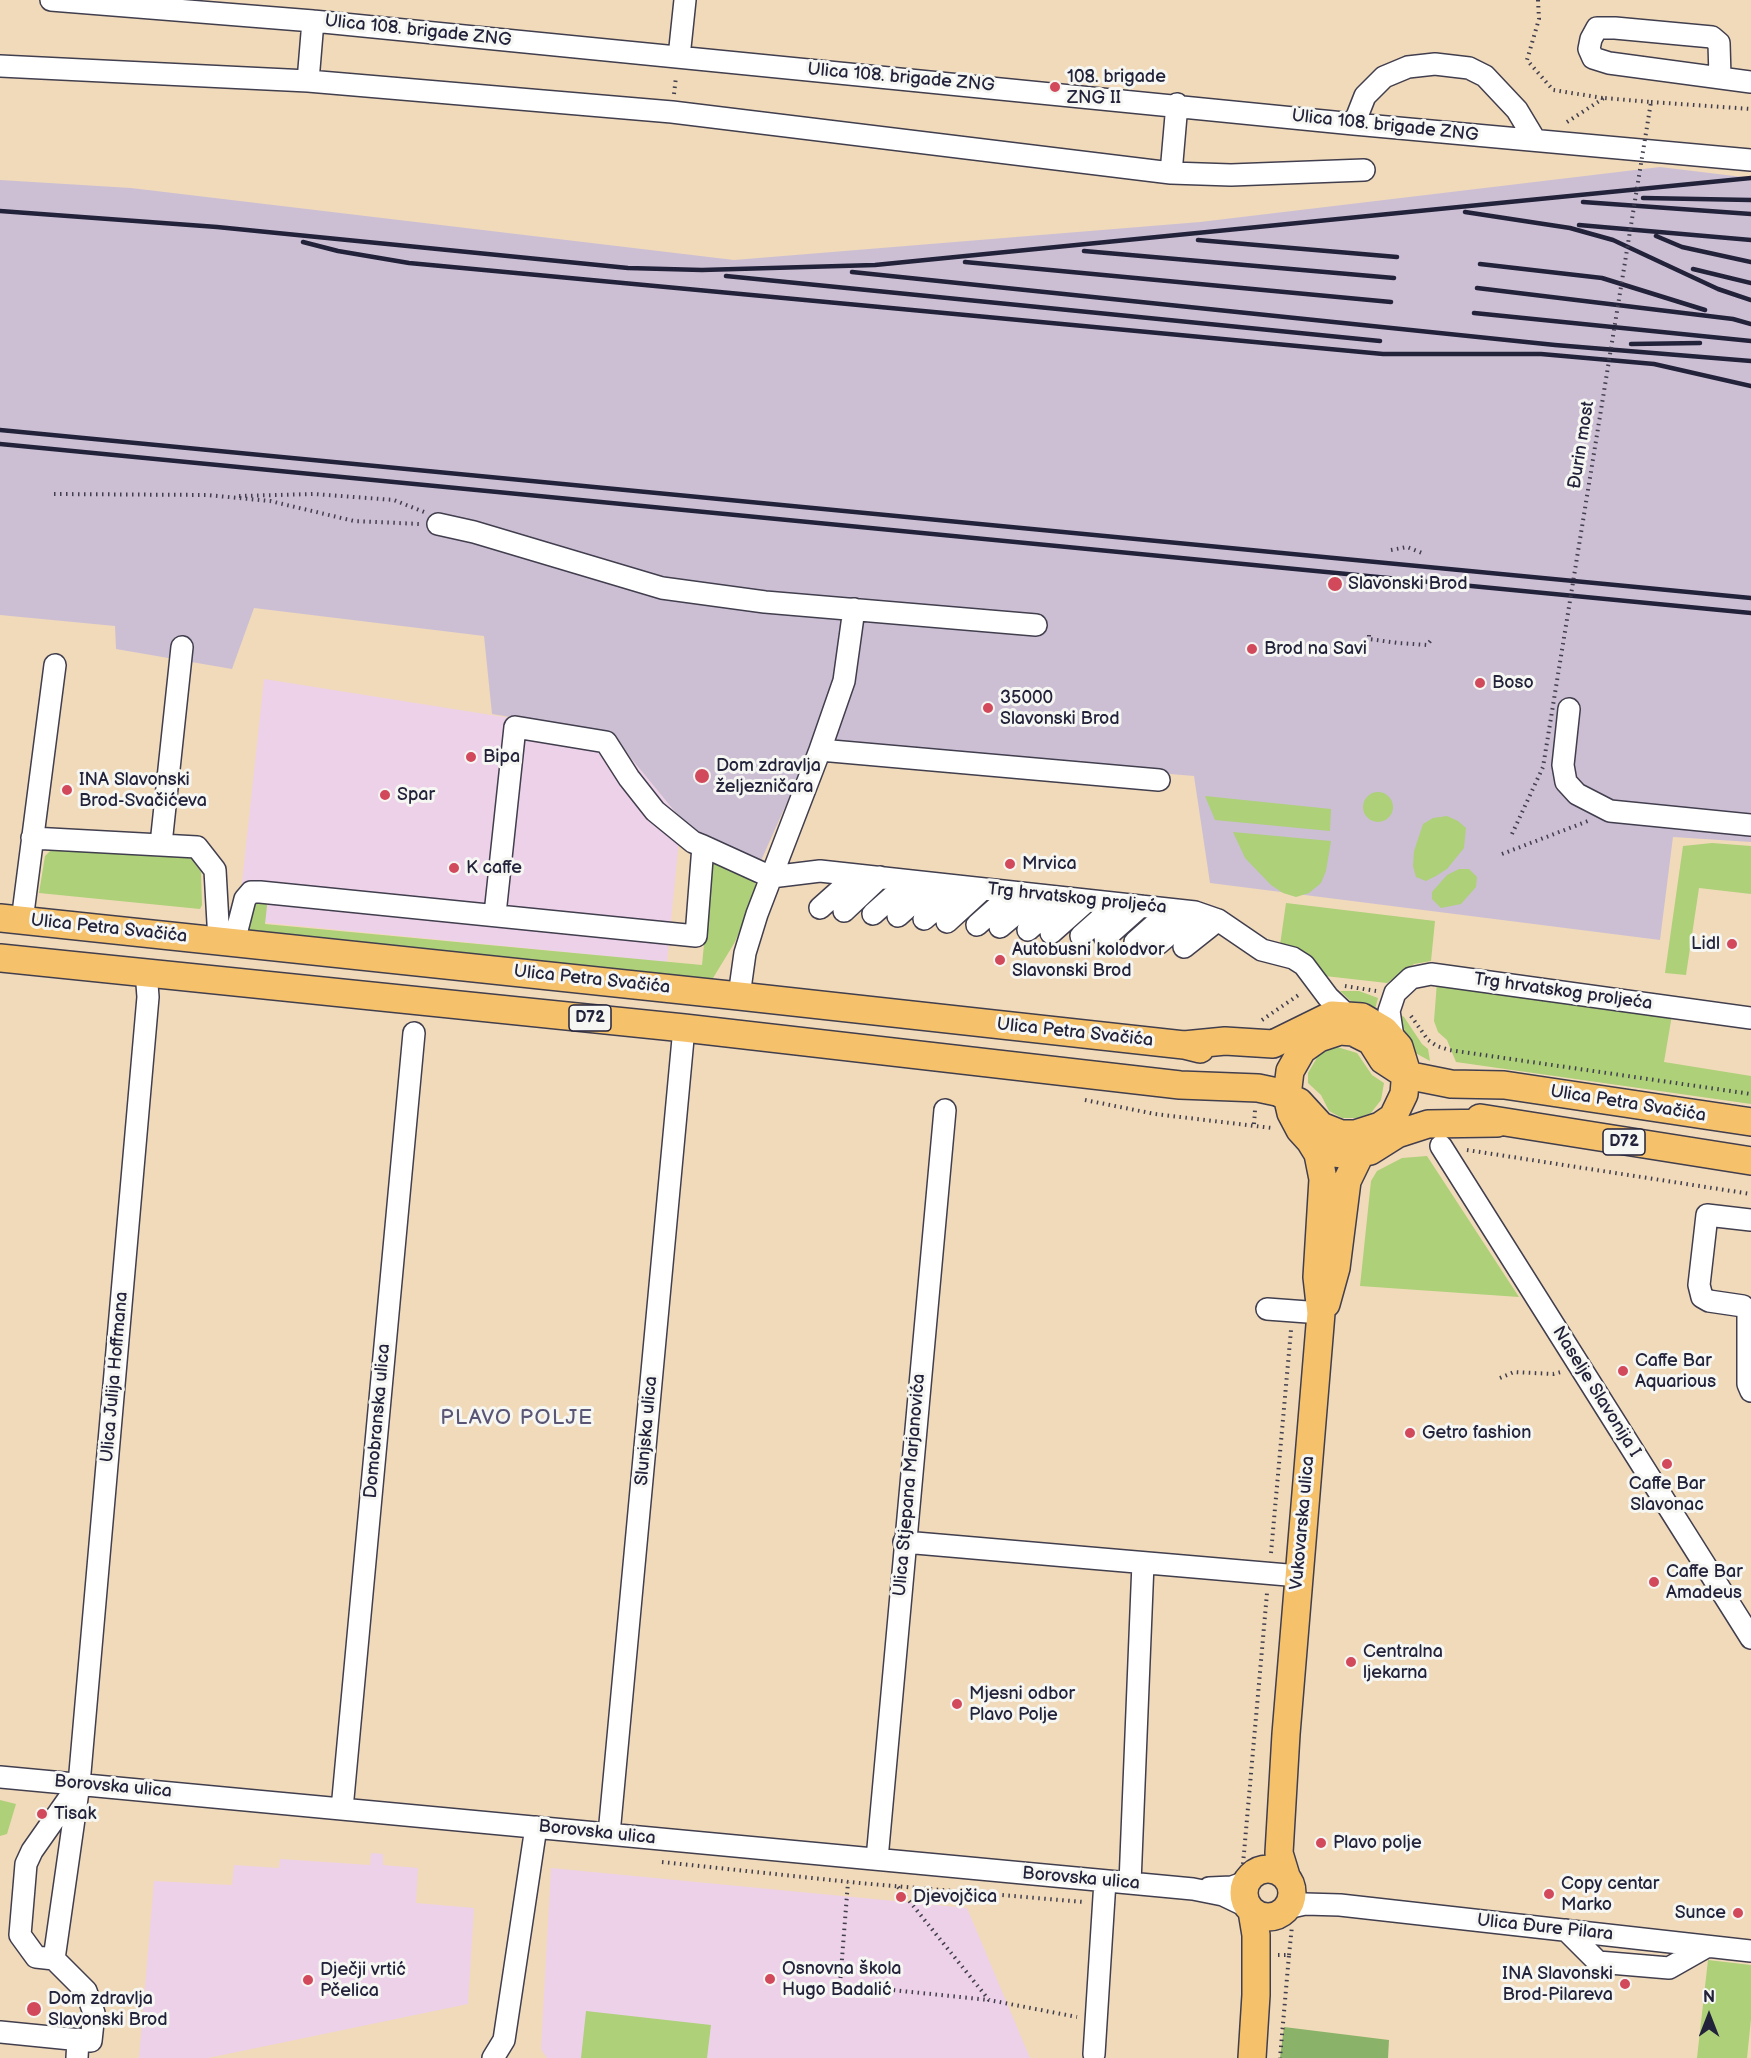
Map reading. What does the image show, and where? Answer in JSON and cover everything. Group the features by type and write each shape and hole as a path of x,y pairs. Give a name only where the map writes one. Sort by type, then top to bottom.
{"main road":[{"name":"Ulica Petra Svačića","path":"11,919 1184,1045"},
{"name":"D72","path":"0,958 146,971 1180,1085 1246,1086 1289,1105 1307,1108 1321,1126 1330,1131 1355,1134 1416,1110 1455,1113 1497,1123"},
{"name":"D72","path":"1332,1015 1347,1015 1373,1022 1401,1056 1383,1060 1371,1041 1353,1032 1340,1030 1328,1033 1289,1056 1230,1055 1184,1045 1225,1041 1273,1044 1287,1039 1318,1020 1332,1015"},
{"path":"1289,1105 1290,1071 1302,1050"},
{"name":"Ulica Petra Svačića","path":"1401,1056 1435,1069 1504,1085 1751,1122"},
{"path":"1386,1121 1404,1094 1401,1056"},
{"name":"Vukovarska ulica","path":"1286,1895 1279,1853 1286,1734 1321,1313 1317,1277 1323,1179 1318,1154 1300,1130 1289,1105"},
{"name":"Vukovarska ulica","path":"1321,1313 1333,1285 1347,1180 1359,1154 1386,1121"},
{"name":"Ulica Petra Svačića","path":"1497,1123 1751,1161"},
{"name":"D72","path":"1359,1154 1370,1151 1413,1127 1437,1124 1497,1123"},
{"path":"1310,1141 1335,1153 1359,1154"},
{"name":"Vukovarska ulica","path":"1247,1890 1261,1856 1286,1734"},
{"path":"1247,1890 1264,1869 1272,1869 1286,1895 1267,1947 1256,1995"},
{"path":"1247,1890 1267,1917 1286,1895"},
{"path":"1247,1890 1256,1935 1256,1995 1252,2058"}],"street":[{"name":"Ulica 108. brigade ZNG","path":"51,0 313,21 1177,104 1354,124 1751,160"},
{"path":"679,57 685,0"},
{"path":"308,81 313,21"},
{"path":"1720,77 1719,42 1712,37 1598,28 1591,39 1589,49 1593,58 1609,63 1751,82"},
{"path":"1354,124 1365,96 1384,77 1408,67 1436,64 1469,68 1485,76 1517,110 1535,140"},
{"path":"0,66 308,81 672,112 1170,173 1231,175 1364,170"},
{"path":"1170,173 1177,104"},
{"path":"438,524 474,532 662,588 765,602 1036,625"},
{"path":"739,996 745,953 844,681 854,609"},
{"path":"161,844 182,647"},
{"path":"11,919 32,838 55,665"},
{"path":"1569,710 1563,765 1566,782 1577,794 1610,810 1751,825"},
{"path":"495,914 515,727 606,742 629,778 655,810 693,842 771,877"},
{"path":"820,750 1159,780"},
{"path":"32,838 196,847 215,870 226,941"},
{"path":"226,941 238,920 245,899 251,892 306,895 696,936 703,846"},
{"name":"Trg hrvatskog proljeća","path":"771,877 820,871 1195,912 1218,920 1263,950 1293,958 1304,965 1328,998 1347,1015"},
{"path":"820,908 858,875"},
{"path":"844,911 880,877"},
{"path":"873,914 910,880"},
{"path":"898,916 934,884"},
{"path":"924,919 961,887"},
{"path":"947,922 983,889"},
{"path":"977,925 1013,893"},
{"path":"1000,927 1037,896"},
{"path":"1028,930 1064,898"},
{"path":"1052,933 1087,901"},
{"path":"1082,936 1117,904"},
{"path":"1105,938 1141,906"},
{"path":"1135,942 1171,910"},
{"path":"1158,944 1195,912"},
{"path":"1184,947 1218,920"},
{"name":"Ulica Julija Hoffmana","path":"54,1959 80,1784 148,997 146,971"},
{"name":"Trg hrvatskog proljeća","path":"1401,1056 1389,1011 1395,993 1411,978 1420,975 1440,975 1751,1018"},
{"name":"Slunjska ulica","path":"609,1834 684,1029"},
{"name":"Domobranska ulica","path":"342,1809 414,1033"},
{"name":"Ulica Stjepana Marjanovića","path":"876,1859 945,1110"},
{"name":"Naselje Slavonija I","path":"1441,1146 1751,1638"},
{"path":"1751,1220 1707,1215 1699,1293 1709,1301 1734,1303 1743,1306 1748,1312 1751,1391"},
{"path":"1267,1309 1321,1313"},
{"path":"904,1542 1299,1576"},
{"path":"1130,1883 1143,1563"},
{"name":"Borovska ulica","path":"0,1777 1193,1889 1223,1895 1247,1890"},
{"path":"0,2032 78,2049 91,2041 94,2013 86,1991 54,1959 36,1957 20,1935 26,1864 32,1851 80,1784"},
{"path":"493,2058 504,2040 536,1827"},
{"path":"1094,2054 1105,1881"},
{"name":"Ulica Đure Pilara","path":"1286,1895 1305,1904 1340,1905 1751,1951"},
{"path":"1566,1930 1598,1962 1669,1968 1706,1947"}],"path":[{"path":"1538,0 1539,19 1527,60 1553,90 1604,98 1751,109"},
{"path":"672,112 679,57"},
{"name":"Đurin most","path":"1512,834 1543,767 1651,102"},
{"path":"54,494 231,497 270,501 354,521 438,524"},
{"path":"231,497 314,494 394,501 420,509 438,524"},
{"path":"1391,550 1407,547 1422,553"},
{"path":"1369,635 1369,639 1398,643 1427,645 1431,640"},
{"path":"1502,854 1608,814 1610,810"},
{"path":"1341,986 1363,987 1378,992"},
{"path":"1409,1013 1428,1040 1449,1050 1751,1094"},
{"path":"1254,1124 1255,1108"},
{"path":"1441,1146 1751,1194"},
{"path":"1270,1563 1293,1320"},
{"path":"1500,1378 1514,1372 1553,1374 1580,1366"},
{"path":"1247,1890 1243,1865 1268,1586"},
{"path":"1245,1849 1251,1849"},
{"path":"652,1861 898,1887 1091,1902"},
{"path":"848,1882 837,1984 990,2000 1095,2020"},
{"path":"898,1887 990,2000"},
{"path":"1274,1954 1289,1955 1280,2058"}],"shaded area":[{"path":"1660,167 1751,178 1751,842 1673,837 1660,940 1210,883 1194,776 813,744 760,863 698,833 681,819 611,734 492,714 484,636 254,608 232,669 116,649 115,626 0,615 0,180 131,188 734,260 1200,222"},
{"path":"264,679 611,734 681,819 667,962 238,920"},
{"name":"Dječji vrtić Pčelica","path":"371,1853 383,1854 383,1865 418,1868 416,1903 474,1908 468,2004 208,2058 139,2058 154,1881 232,1885 234,1865 279,1868 280,1859 370,1865"},
{"name":"Osnovna škola Hugo Badalić","path":"551,1868 967,1908 1030,2058 547,2058 541,2049"}],"green space":[{"path":"1378,792 1384,793 1392,801 1392,813 1384,821 1378,822 1372,821 1364,813 1363,807 1364,801 1372,793"},
{"path":"1205,796 1331,809 1330,831 1215,820"},
{"path":"1447,816 1466,828 1464,848 1447,869 1436,876 1426,881 1416,877 1413,866 1414,851 1423,824 1433,818"},
{"path":"1233,832 1331,841 1326,871 1321,883 1309,893 1296,897 1283,893 1271,885 1245,858"},
{"path":"1712,843 1751,846 1751,894 1699,888 1686,975 1665,973 1683,846"},
{"path":"54,847 181,854 190,857 201,872 202,905 200,909 39,893 45,856"},
{"path":"712,862 718,862 754,881 757,889 735,942 710,983 247,930 252,903 268,897 265,924 702,965"},
{"path":"1459,869 1469,869 1477,877 1476,887 1461,904 1441,908 1432,899 1432,892 1447,875"},
{"path":"1286,903 1435,921 1431,961 1414,964 1387,983 1325,976 1309,959 1280,945"},
{"path":"1437,982 1672,1015 1664,1062 1751,1076 1751,1104 1456,1062 1447,1040 1438,1032 1434,1021"},
{"path":"1340,991 1359,991 1378,998 1375,1009 1356,1006"},
{"path":"1398,1013 1404,1017 1428,1049 1430,1061 1410,1050 1403,1042"},
{"path":"1334,1046 1357,1053 1372,1075 1384,1083 1381,1100 1371,1113 1357,1118 1342,1118 1329,1111 1321,1095 1308,1083 1308,1073 1318,1056"},
{"path":"1427,1156 1519,1297 1360,1286 1371,1181 1377,1171 1402,1158"},
{"path":"0,1800 16,1804 7,1834 0,1836"},
{"path":"1708,1960 1751,1965 1751,2019 1747,2058 1697,2058"},
{"path":"586,2011 711,2025 707,2058 581,2058"},
{"path":"1284,2027 1389,2040 1388,2058 1280,2058"}],"railway":[{"path":"0,211 217,227 628,268 702,270 875,265 1751,178"},
{"path":"1643,198 1751,200"},
{"path":"1583,202 1751,214"},
{"path":"1465,212 1570,228 1613,240 1718,289 1751,300"},
{"path":"1579,225 1751,240"},
{"path":"1656,236 1682,247 1751,262"},
{"path":"1198,240 1397,257"},
{"path":"303,242 338,251 409,263 1383,354 1541,354 1654,364 1751,386"},
{"path":"1084,251 1394,278"},
{"path":"965,262 1391,302"},
{"path":"1480,264 1602,278 1705,310"},
{"path":"1693,269 1751,283"},
{"path":"852,272 1555,345 1751,361"},
{"path":"726,276 1380,341"},
{"path":"1477,288 1733,319 1751,324"},
{"path":"1474,313 1751,341"},
{"path":"1631,344 1700,343"},
{"path":"0,430 1751,598"},
{"path":"0,444 1751,613"}],"place":[{"name":"108. brigade ZNG II","path":"1055,87"},
{"name":"Slavonski Brod","path":"1335,584"},
{"name":"Brod na Savi","path":"1252,649"},
{"name":"Boso","path":"1480,683"},
{"name":"35000 Slavonski Brod","path":"988,708"},
{"name":"Bipa","path":"471,757"},
{"name":"Dom zdravlja željezničara","path":"702,776"},
{"name":"INA Slavonski Brod-Svačićeva","path":"67,790"},
{"name":"Spar","path":"385,795"},
{"name":"Mrvica","path":"1010,864"},
{"name":"K caffe","path":"454,868"},
{"name":"Lidl","path":"1732,944"},
{"name":"Autobusni kolodvor Slavonski Brod","path":"1000,960"},
{"name":"Caffe Bar Aquarious","path":"1623,1371"},
{"name":"Getro fashion","path":"1410,1433"},
{"name":"Caffe Bar Slavonac","path":"1667,1464"},
{"name":"Caffe Bar Amadeus","path":"1654,1582"},
{"name":"Centralna ljekarna","path":"1351,1662"},
{"name":"Mjesni odbor Plavo Polje","path":"957,1704"},
{"name":"Tisak","path":"42,1814"},
{"name":"Plavo polje","path":"1321,1843"},
{"name":"Copy centar Marko","path":"1549,1894"},
{"name":"Djevojčica","path":"901,1897"},
{"name":"Sunce","path":"1738,1913"},
{"name":"Osnovna škola Hugo Badalić","path":"770,1979"},
{"name":"Dječji vrtić Pčelica","path":"308,1980"},
{"name":"INA Slavonski Brod-Pilareva","path":"1625,1984"},
{"name":"Dom zdravlja Slavonski Brod","path":"34,2009"}],"district":[{"name":"PLAVO POLJE","path":"517,1419"}]}
